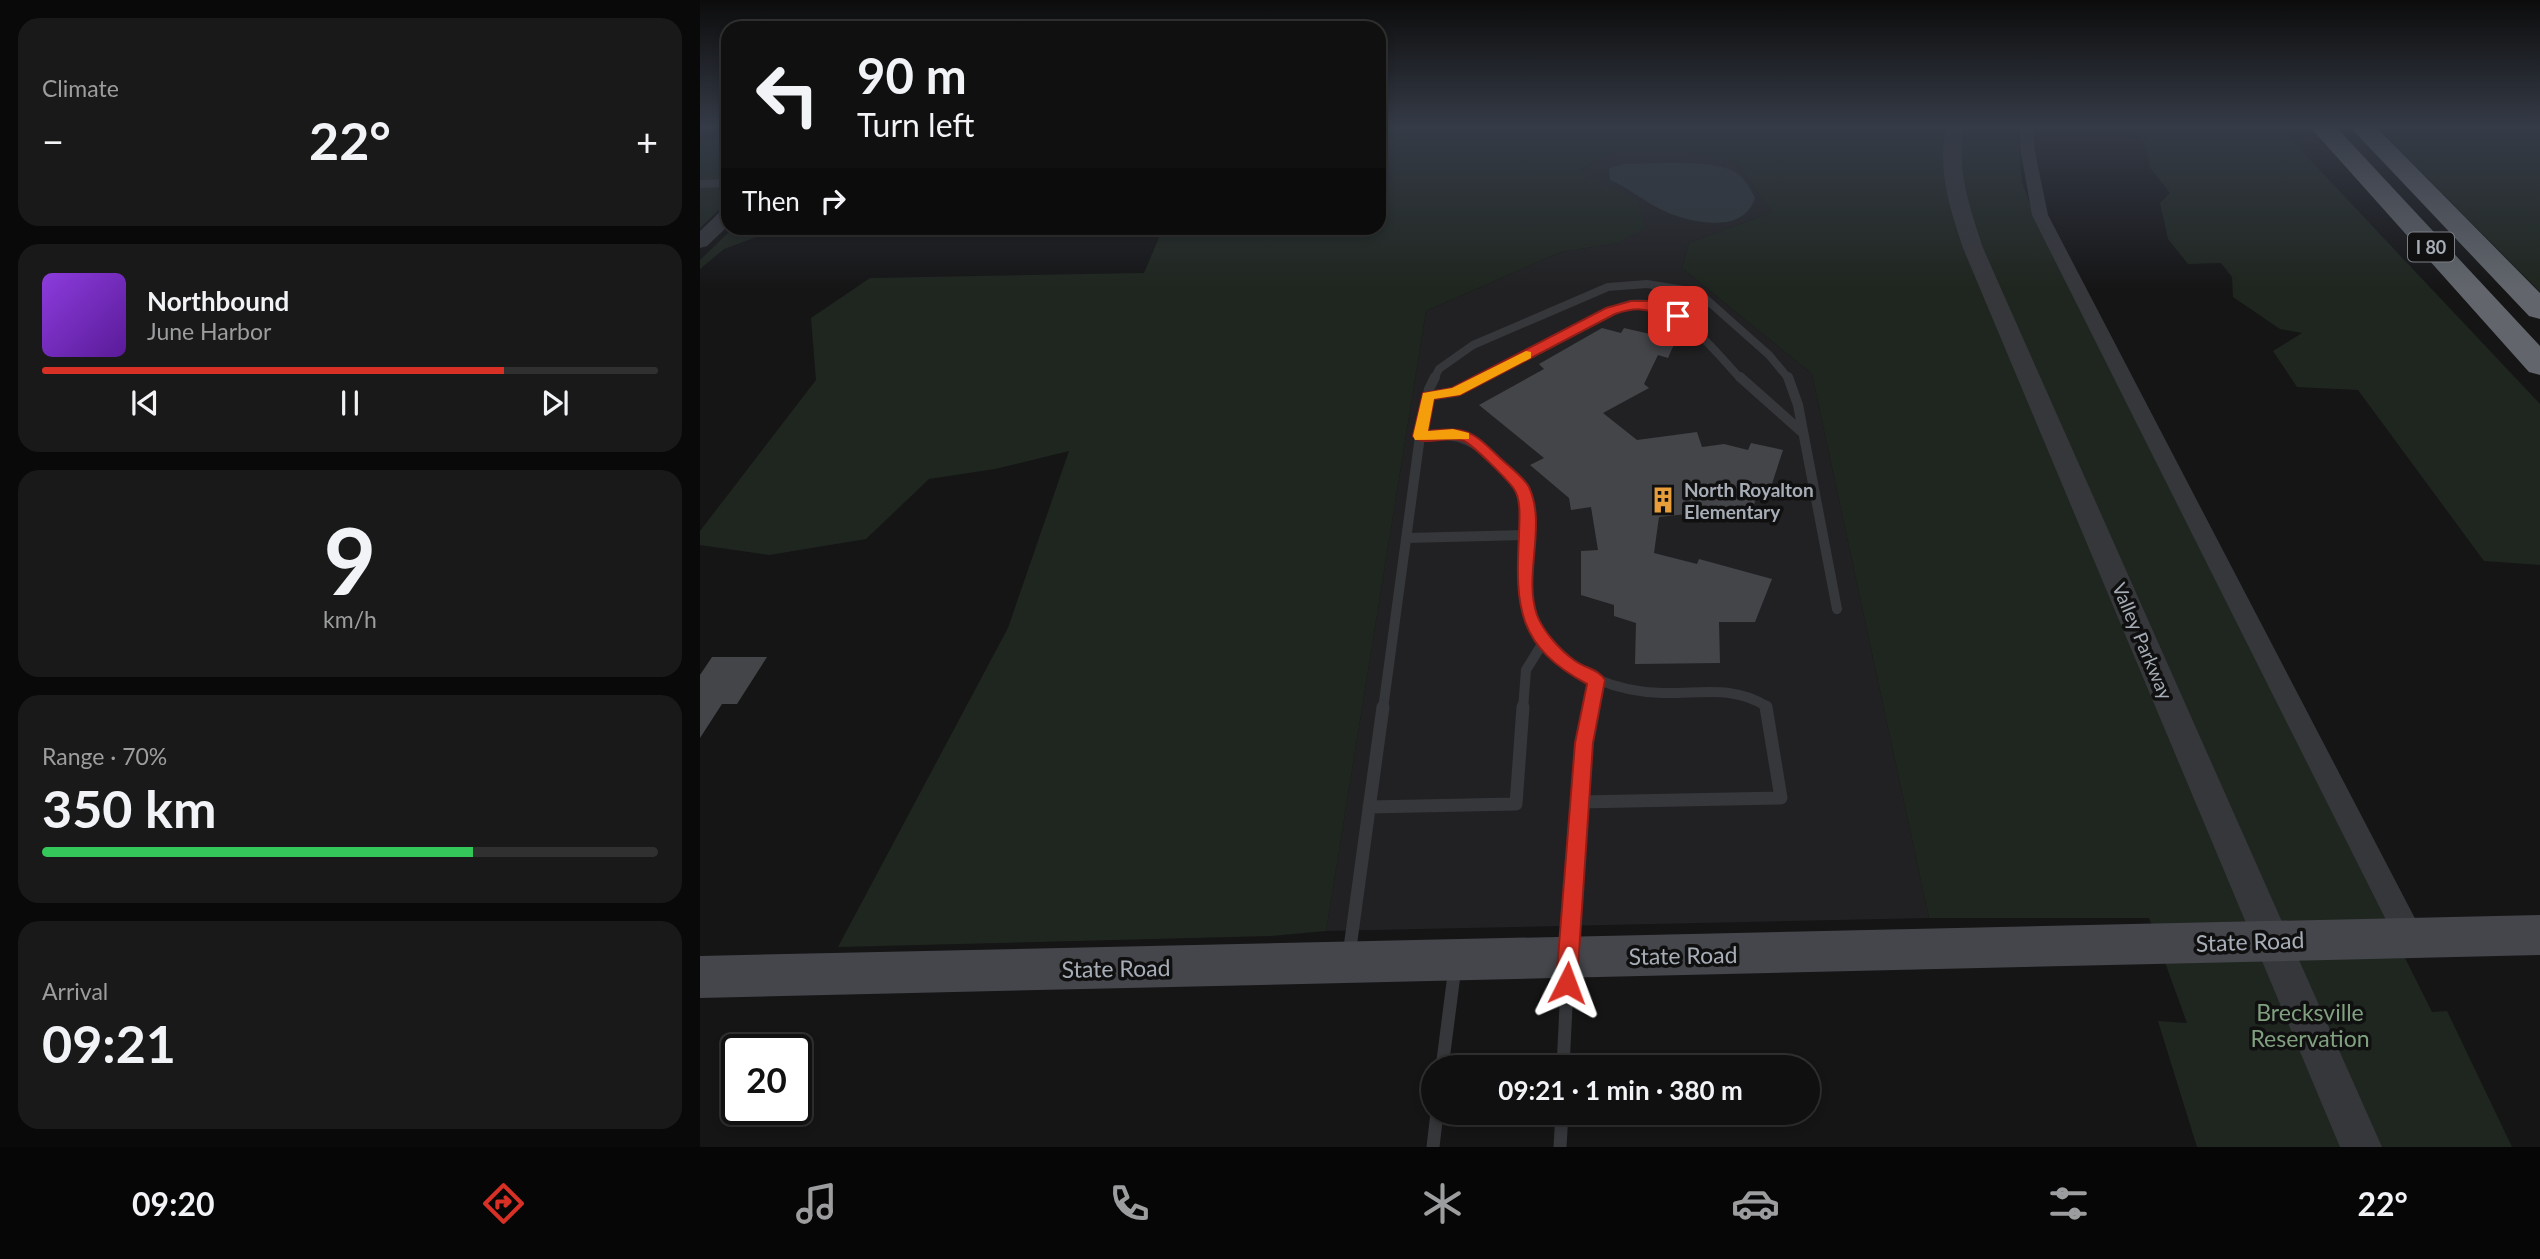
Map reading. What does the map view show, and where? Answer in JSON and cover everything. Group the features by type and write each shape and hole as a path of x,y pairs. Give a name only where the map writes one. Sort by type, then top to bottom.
{"highway":[{"name":"I 80","path":"2372,182 2540,365"},
{"name":"I 80","path":"2415,182 2540,310"}],"main road":[{"name":"State Road","path":"700,977 2540,935"}],"street":[{"name":"Valley Parkway","path":"1953,182 1973,248 2361,1147"},
{"path":"2034,182 2040,215 2410,938"},
{"path":"700,242 721,222"}],"lane":[{"path":"700,184 721,183"},
{"path":"1635,285 1638,304"},
{"path":"1348,963 1420,436 1428,396 1439,369 1474,345 1608,287 1635,285 1684,290 1707,300 1769,355 1788,377 1798,405 1837,609"},
{"path":"1428,396 1455,391 1610,311 1638,304 1650,305 1678,316 1746,384 1803,433"},
{"path":"1420,436 1453,433 1470,438 1522,488 1527,515 1525,568 1528,614 1544,641 1568,665 1596,680 1648,692 1733,691 1754,696 1766,706 1782,798 1580,802"},
{"path":"1406,538 1526,535"},
{"path":"1369,807 1516,804 1526,670 1544,641"},
{"path":"1564,1055 1584,743 1596,680"},
{"path":"1444,1055 1455,961"},
{"path":"1433,1147 1436,1125"},
{"path":"1560,1147 1561,1125"}],"shaded area":[{"path":"1597,182 1750,182 1772,212 1689,243 1682,268 1812,374 1929,918 1326,931 1426,311 1561,252 1618,243 1637,200"},
{"path":"1613,182 1745,182 1755,198 1739,218 1712,223 1669,213"}],"green space":[{"path":"700,182 721,182 721,208 700,228"},
{"path":"1386,182 1599,182 1637,200 1645,228 1618,243 1561,252 1426,311 1326,931 1271,936 838,947 1008,628 1069,451 995,469 929,479 866,539 769,555 700,545 700,531 816,380 811,318 870,278 1144,273 1160,235 1386,235"},
{"name":"Brecksville Reservation","path":"1750,182 2022,182 2035,218 2432,1012 2447,1011 2512,1147 2197,1147 2158,1021 2187,1023 2149,918 1929,918 1812,374 1682,268 1689,243 1772,212"},
{"path":"2161,182 2330,182 2540,404 2540,565 2484,561 2358,390 2297,387 2273,351 2302,333 2280,329 2233,297 2232,277 2221,263 2188,264 2168,239 2160,203 2170,193"},
{"path":"2431,182 2540,182 2540,292"},
{"path":"726,235 762,235 724,249 700,269 700,260"}],"building":[{"name":"North Royalton Elementary","path":"1602,328 1621,333 1624,328 1676,340 1668,358 1658,355 1644,384 1649,388 1603,413 1637,440 1697,432 1702,447 1724,444 1748,450 1751,443 1783,450 1769,493 1759,491 1753,507 1659,517 1654,553 1697,564 1699,559 1772,579 1755,622 1719,622 1720,663 1635,664 1636,623 1614,616 1614,605 1581,595 1581,551 1598,550 1591,507 1571,510 1569,498 1530,465 1544,458 1479,405 1544,369 1539,364"},
{"path":"712,657 767,657 737,704 722,704 700,738 700,675"}],"slow traffic":[{"path":"1464,436 1453,433 1420,436 1428,396 1455,391 1526,355"}],"place":[{"name":"North Royalton Elementary","path":"1663,500"}],"route":[{"path":"1567,983 1584,743 1596,680 1568,665 1540,636 1528,614 1525,568 1527,515 1522,488 1470,438 1453,433 1420,436 1428,396 1455,391 1610,311 1631,304 1650,305 1678,316"}]}
